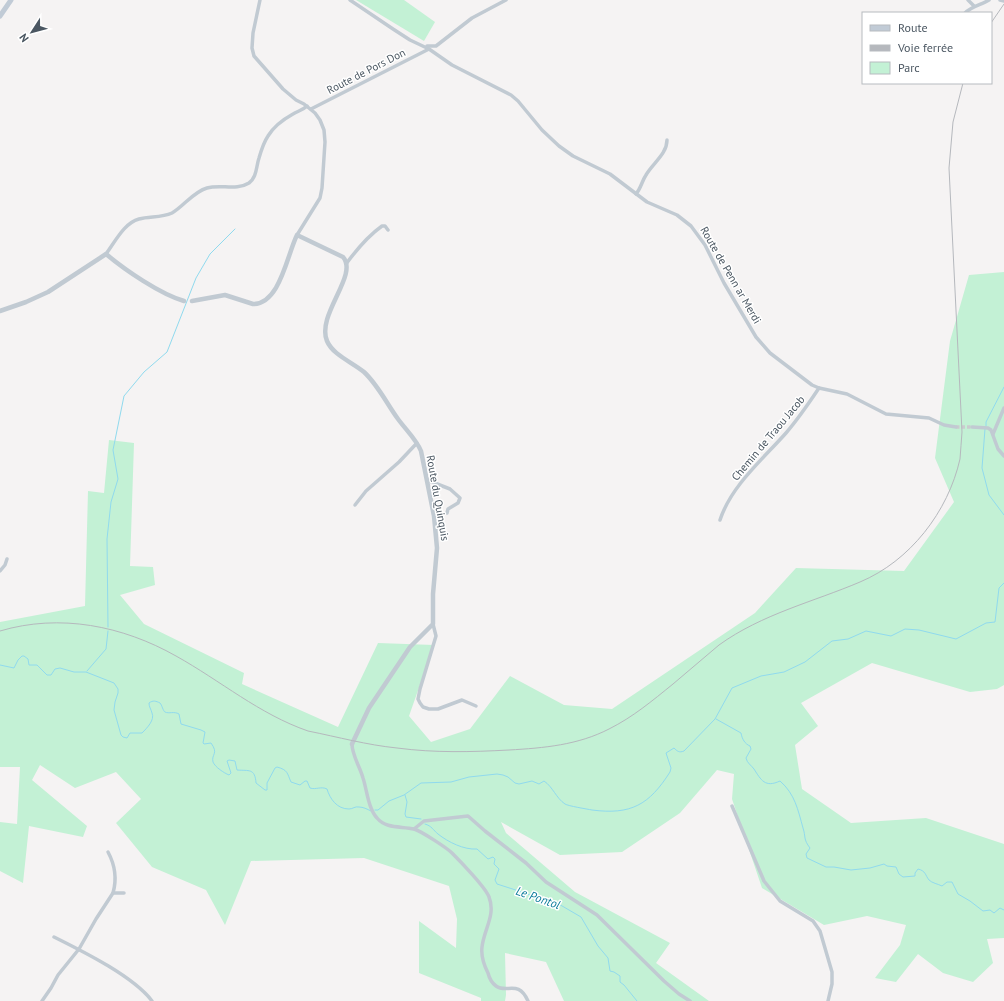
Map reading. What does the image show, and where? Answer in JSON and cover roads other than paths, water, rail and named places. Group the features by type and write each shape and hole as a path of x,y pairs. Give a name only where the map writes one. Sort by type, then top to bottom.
{"main road":[{"path":"0,16 11,0"}],"street":[{"path":"106,254 163,292 184,301 224,295 257,304 264,301 275,291 291,247 318,203 322,188 325,135 320,120 311,109 296,100 283,89 254,56 252,48 253,33 260,0"},
{"name":"Route de Penn ar Merdi","path":"350,0 410,40 424,46 452,65 511,95 518,101 542,130 559,146 573,156 617,178 647,202 677,215 692,226 705,245 724,283 756,337 770,353 812,385 847,394 886,414 929,418 944,425 956,427"},
{"path":"424,46 436,46 472,18 506,0"},
{"path":"968,0 974,6"},
{"path":"966,12 974,6 989,0"},
{"path":"1000,0 1004,1"},
{"name":"Route de Pors Don","path":"311,109 429,49"},
{"path":"0,311 26,302 48,292 106,254 127,226 132,222 139,219 159,217 169,214 199,192 207,188 223,186 238,187 251,181 255,175 259,158 266,140 272,130 281,121 307,106"},
{"path":"636,194 640,190 646,175 664,150 667,140"},
{"path":"346,264 355,251 373,232 382,226 385,226 388,230"},
{"path":"297,235 337,253 343,257 346,264"},
{"name":"Route du Quinquis","path":"346,264 347,268 342,286 326,320 325,335 331,348 369,378 378,388 417,443 421,451 434,516 438,548 433,594 433,624"},
{"name":"Chemin de Traou Jacob","path":"720,520 722,512 742,481 787,432 819,388"},
{"path":"992,432 1004,408"},
{"path":"972,427 988,428 992,432 998,449 1004,456"},
{"path":"355,505 374,483 399,462 417,443"},
{"path":"427,480 450,489 460,498 458,503 448,510 447,513"},
{"path":"0,571 5,565 7,559"},
{"path":"476,706 462,700 438,709 428,709 423,707 420,703 418,699 420,689 436,636 433,624 410,646 369,708 352,744 353,750 373,813 377,819 393,827 414,829 451,852 486,891 491,904 492,914 482,948 488,974 495,986 500,988 510,987 520,990 526,996 528,1001"},
{"path":"732,806 764,882 780,901 812,921 820,931 832,972 832,984 828,1001"},
{"path":"414,829 424,821 468,816 526,863 546,882 597,914 664,981 690,1001"},
{"path":"42,1001 58,976 80,949 96,919 113,893 115,882 114,866 108,852"},
{"path":"113,893 124,893"},
{"path":"54,937 80,949 126,978 146,994 152,1001"}],"waterway":[{"path":"108,627 107,539 111,502 118,479 113,450 124,396 144,372 167,352 196,278 210,254 235,229"},
{"path":"986,426 986,422 1004,387"},
{"path":"985,429 982,468 989,495 1004,515"},
{"path":"375,810 378,810 389,801 404,795 421,783 451,782 469,777 497,774 508,777 515,783 519,784 532,781 539,784 544,781 550,786 562,802 570,806 606,811 628,809 638,805 654,793 670,772 671,768 666,753 674,748 681,752 684,751 715,719 732,688 761,676 784,672 805,662 832,641 848,639 866,631 891,636 905,629 919,630 956,639 986,623 995,622 999,588 1004,583"},
{"path":"87,671 106,649 108,631"},
{"path":"0,665 14,668 18,660 24,656 28,659 29,665 37,665 47,675 51,675 55,669 60,668 74,672 86,672 114,683 118,689 114,710 121,735 123,737 127,738 130,733 142,733 146,729 153,716 149,703 156,701 160,703 165,712 179,714 181,724 205,732 203,743 211,743 215,752 213,759 214,764 227,774 229,775 231,773 227,761 235,761 237,770 251,771 254,775 256,783 267,790 267,783 275,768 281,768 288,774 291,782 300,785 307,781 310,788 327,789 332,800 345,809 360,807 371,811"},
{"path":"716,719 741,733 744,741 750,746 751,749 746,758 748,763 761,779 764,782 771,784 780,781 793,797 806,840 810,848 806,854 807,858 826,867 851,870 870,868 884,864 887,866 896,867 899,874 903,877 915,876 918,869 924,872 929,880 942,886 947,882 952,882 958,894 983,911 990,910 994,913 1000,908 1004,910"},
{"name":"Le Pontol","path":"405,795 407,802 406,817 421,819"},
{"name":"Le Pontol","path":"425,824 451,843 462,847 477,849 488,859 493,857 495,859 494,864 499,869 495,880 497,884 547,902 557,903 581,917 598,946 608,958 610,971 620,976 620,982 637,1001"}],"tunnel":[{"path":"956,427 972,427"}],"railway":[{"path":"992,22 1004,4"},
{"path":"0,631 45,623 68,623 113,630 135,637 176,656 273,716 290,724 308,731 386,747 453,752 535,748 560,745 585,739 618,724 650,703 719,645 735,634 788,609 860,582 878,573 910,548 936,516 946,498 960,459 962,432 949,168 953,122 963,84"}]}
